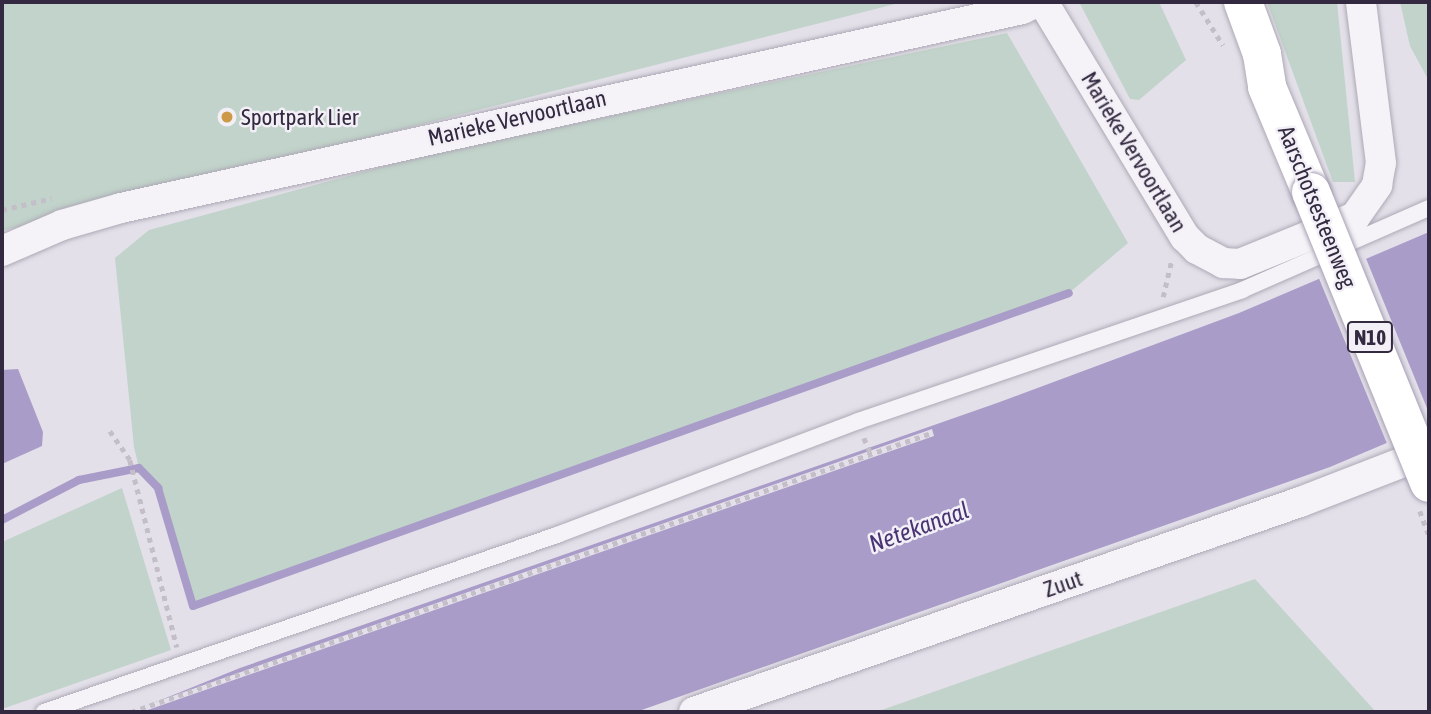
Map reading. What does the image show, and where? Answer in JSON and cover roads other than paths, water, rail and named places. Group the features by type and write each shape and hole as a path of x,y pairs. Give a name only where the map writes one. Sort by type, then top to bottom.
{"main road":[{"name":"Aarschotsesteenweg","path":"1214,2 1250,66 1267,87"},
{"name":"Aarschotsesteenweg","path":"1243,2 1262,54 1267,87 1311,192 1424,497"}],"street":[{"name":"Marieke Vervoortlaan","path":"2,251 62,225 121,208 1022,9 1037,2"},
{"name":"Marieke Vervoortlaan","path":"1043,2 1185,237 1197,250 1223,263 1240,264 1290,248 1355,218 1377,186 1381,163 1361,2"},
{"name":"Zuut","path":"694,712 1300,502 1429,452"}],"lane":[{"path":"44,712 557,535 858,421 1146,323 1342,249 1429,208"}],"water":[{"name":"Netekanaal","path":"1429,232 1429,425 1330,467 636,712 131,712 240,668 997,403 1239,313"},
{"path":"18,369 43,432 42,446 2,464 2,370"}],"waterway":[{"path":"2,520 79,480 139,468 158,488 193,606 1069,293"}],"place":[{"name":"Sportpark Lier","path":"227,117"}]}
